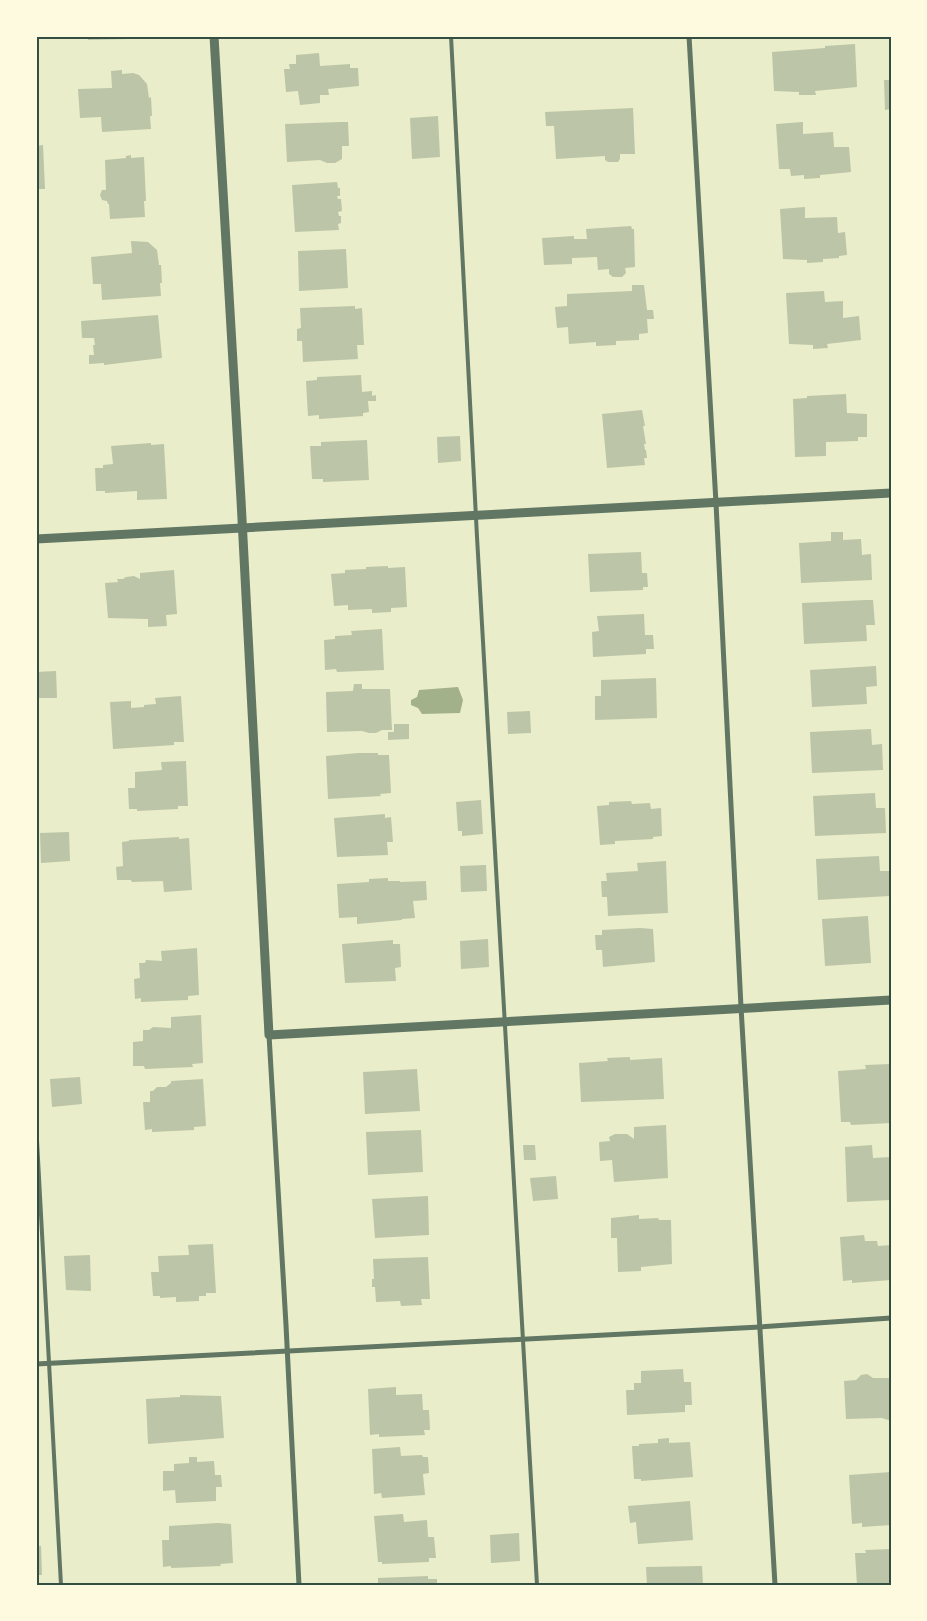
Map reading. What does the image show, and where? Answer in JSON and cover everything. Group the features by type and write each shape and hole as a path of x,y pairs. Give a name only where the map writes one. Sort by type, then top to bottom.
{"street":[{"path":"214,36 288,1352 299,1585"},
{"path":"689,36 716,503 741,1007 775,1585"},
{"path":"36,538 891,493"},
{"path":"269,1035 891,1000"},
{"path":"36,1364 760,1327 891,1318"}],"lane":[{"path":"451,36 476,515 537,1585"},
{"path":"36,1122 61,1585"}],"shaded area":[{"path":"458,687 463,700 460,713 422,714 418,708 411,705 411,700 417,697 419,690"}],"building":[{"path":"88,36 128,36 128,39 88,40"},
{"path":"402,36 425,36 425,38 402,39"},
{"path":"855,44 857,87 815,91 816,95 799,95 799,92 774,91 772,52"},
{"path":"319,53 320,66 350,64 350,68 358,68 359,86 328,89 329,95 320,95 320,103 300,105 298,91 286,92 284,69 290,69 289,64 296,64 296,55"},
{"path":"122,70 122,74 133,73 139,75 147,84 149,98 151,97 151,129 102,132 101,117 80,118 78,89 112,88 111,71"},
{"path":"884,80 891,80 891,109 885,110"},
{"path":"633,108 635,154 620,154 618,162 608,162 605,160 605,156 556,159 554,126 546,126 545,112"},
{"path":"438,116 440,157 412,159 410,118"},
{"path":"348,122 349,146 342,146 342,159 335,163 327,163 320,160 287,162 285,124"},
{"path":"803,122 803,134 833,132 834,147 849,147 851,172 820,175 820,178 804,179 804,175 791,176 790,169 779,169 776,124"},
{"path":"43,145 45,189 36,189 36,146"},
{"path":"131,155 131,158 144,157 145,217 110,219 109,204 107,201 102,200 100,195 102,190 106,190 105,160 126,158 126,156"},
{"path":"337,182 338,188 340,188 340,196 337,196 338,199 341,199 342,211 338,212 339,216 341,216 341,223 338,224 339,230 295,232 292,185"},
{"path":"805,207 805,218 837,217 838,233 845,232 847,255 839,256 839,258 823,259 823,262 807,263 807,260 783,259 780,209"},
{"path":"631,226 634,229 635,267 625,268 626,273 622,277 613,277 609,274 609,269 598,270 597,257 572,258 572,264 544,265 542,238 574,236 574,239 587,239 586,229"},
{"path":"131,241 148,242 157,250 159,265 161,265 161,296 102,300 101,284 93,284 91,257 132,253"},
{"path":"346,249 348,288 299,291 298,251"},
{"path":"632,285 644,285 647,310 653,310 654,319 647,319 648,333 639,334 639,340 616,341 616,345 596,346 596,342 569,344 568,327 557,328 555,307 567,306 567,294 632,291"},
{"path":"824,291 825,302 843,301 843,318 859,316 861,340 827,344 828,348 813,349 813,345 789,344 786,293"},
{"path":"355,306 355,309 362,308 364,345 357,345 358,359 303,362 302,341 297,341 297,329 301,328 300,308"},
{"path":"158,315 162,358 104,365 104,363 89,364 89,355 94,355 94,338 82,338 81,321"},
{"path":"361,375 362,392 372,391 372,396 376,395 376,401 368,401 369,412 363,413 363,416 319,419 319,415 308,416 306,381 317,380 317,377"},
{"path":"846,394 847,413 867,414 867,437 858,437 858,441 826,442 826,456 795,457 793,399 807,398 807,396"},
{"path":"642,410 645,426 643,426 646,444 644,444 647,458 644,458 645,465 607,468 602,414"},
{"path":"460,436 461,461 438,463 437,437"},
{"path":"367,440 369,480 323,482 323,479 312,479 310,446 321,446 321,442"},
{"path":"151,443 151,445 164,444 167,499 137,500 137,491 105,493 105,491 96,491 95,468 103,468 103,465 113,464 111,446"},
{"path":"831,532 843,532 843,540 861,539 862,555 871,554 872,580 801,583 799,543 831,541"},
{"path":"641,552 642,573 647,573 648,587 643,587 643,590 590,592 588,554"},
{"path":"388,566 388,568 405,567 407,607 391,608 391,612 372,613 372,609 348,610 348,605 334,606 331,574 345,573 345,570 366,569 366,567"},
{"path":"174,570 177,614 166,615 167,626 148,627 148,619 108,618 105,583 118,582 117,579 134,576 140,579 140,573"},
{"path":"873,600 875,625 866,625 867,641 804,644 802,603"},
{"path":"644,614 645,635 653,635 654,649 646,649 646,654 593,657 592,632 599,631 597,616"},
{"path":"382,629 384,670 337,672 336,669 325,670 324,640 335,639 335,636 352,635 351,631"},
{"path":"876,666 877,686 866,687 867,704 812,707 810,670"},
{"path":"56,671 57,698 36,698 36,672"},
{"path":"656,678 657,718 595,720 595,696 601,696 601,680"},
{"path":"354,684 362,684 362,689 390,689 392,730 382,730 376,733 362,731 327,732 326,692 353,691"},
{"path":"181,696 184,742 174,742 174,745 113,749 110,702 131,701 131,708 144,707 144,705 156,704 155,698"},
{"path":"530,711 531,733 508,734 507,712"},
{"path":"394,724 409,724 409,739 388,740 388,732 394,732"},
{"path":"871,729 872,745 882,744 883,770 812,773 810,732"},
{"path":"358,753 389,755 391,793 380,794 381,796 328,799 326,756"},
{"path":"186,761 188,806 178,806 178,809 137,811 137,809 129,809 128,788 135,788 135,772 162,770 161,762"},
{"path":"875,793 876,808 885,808 886,833 815,836 813,796"},
{"path":"481,800 483,834 462,836 462,831 458,831 456,802"},
{"path":"631,801 632,804 650,803 651,809 661,808 662,836 653,837 653,839 615,841 615,844 600,845 597,806 609,805 609,802"},
{"path":"385,814 385,818 391,817 393,842 387,842 388,855 337,857 334,818"},
{"path":"69,832 70,861 41,863 40,833"},
{"path":"179,837 179,839 189,838 192,890 164,892 163,881 132,882 131,880 117,880 116,867 123,866 122,842"},
{"path":"879,856 880,871 889,871 890,896 818,900 816,859"},
{"path":"666,861 668,913 608,916 607,897 602,897 601,881 607,881 606,873 638,871 637,863"},
{"path":"486,865 487,891 461,892 460,866"},
{"path":"388,878 388,881 400,882 426,881 427,900 413,901 415,918 357,924 357,917 339,918 337,884 369,882 369,879"},
{"path":"868,916 871,963 825,966 822,919"},
{"path":"653,929 655,962 603,967 602,950 596,950 595,935 602,935 602,930"},
{"path":"488,939 489,967 461,969 460,941"},
{"path":"393,940 393,944 400,944 401,967 395,968 396,981 345,983 342,944"},
{"path":"197,948 199,995 188,996 188,1000 141,1002 141,998 135,999 134,979 140,978 139,963 145,963 146,960 162,961 161,951"},
{"path":"201,1015 203,1063 192,1064 193,1067 145,1069 144,1066 133,1066 133,1042 143,1041 143,1030 149,1030 153,1027 171,1028 171,1017"},
{"path":"630,1057 630,1060 662,1058 664,1099 581,1102 579,1063 608,1061 607,1058"},
{"path":"891,1064 891,1123 851,1125 850,1122 841,1122 838,1071 866,1069 865,1065"},
{"path":"417,1069 420,1111 365,1114 363,1072"},
{"path":"80,1077 82,1104 52,1107 50,1079"},
{"path":"203,1079 206,1126 194,1127 194,1130 152,1132 152,1129 145,1130 143,1102 150,1102 150,1091 157,1087 166,1087 171,1081"},
{"path":"666,1125 668,1178 614,1182 612,1160 600,1161 599,1142 610,1141 609,1137 615,1134 627,1134 634,1139 634,1127"},
{"path":"421,1130 423,1172 368,1175 366,1132"},
{"path":"523,1145 535,1145 536,1160 524,1160"},
{"path":"872,1145 873,1158 891,1157 891,1200 847,1202 845,1147"},
{"path":"556,1176 558,1199 533,1201 530,1178"},
{"path":"428,1196 429,1235 375,1238 372,1199"},
{"path":"639,1215 639,1219 658,1218 659,1220 671,1220 672,1264 641,1267 641,1271 618,1272 617,1238 611,1238 611,1218"},
{"path":"864,1235 865,1241 877,1241 878,1246 891,1245 891,1280 852,1283 852,1280 843,1281 840,1237"},
{"path":"213,1244 216,1293 206,1293 206,1296 199,1296 199,1301 176,1302 176,1297 160,1298 160,1296 153,1296 151,1272 159,1272 158,1256 189,1255 188,1245"},
{"path":"90,1255 91,1291 66,1290 64,1256"},
{"path":"428,1257 430,1299 421,1299 422,1305 401,1306 400,1301 376,1302 375,1287 372,1287 372,1279 374,1279 373,1259"},
{"path":"683,1369 684,1382 691,1382 692,1405 685,1405 685,1412 627,1415 626,1390 634,1390 634,1383 641,1383 641,1371"},
{"path":"867,1374 873,1378 891,1378 891,1421 882,1418 846,1419 844,1381 856,1380 861,1375"},
{"path":"396,1387 396,1395 422,1394 423,1410 429,1410 430,1430 424,1430 425,1435 379,1437 379,1434 370,1435 368,1389"},
{"path":"180,1395 221,1396 224,1438 148,1444 146,1399 180,1397"},
{"path":"669,1438 669,1443 690,1442 693,1477 641,1481 641,1479 634,1479 632,1446 658,1443 658,1439"},
{"path":"400,1447 401,1456 422,1455 423,1457 428,1457 429,1473 423,1474 425,1495 382,1498 381,1493 374,1494 372,1449"},
{"path":"189,1457 197,1457 197,1462 214,1461 215,1475 221,1475 222,1487 216,1487 216,1501 176,1503 175,1490 163,1491 163,1471 174,1471 174,1464 189,1463"},
{"path":"891,1472 891,1525 862,1527 862,1523 852,1524 849,1475"},
{"path":"690,1501 693,1540 638,1544 636,1522 630,1523 628,1506"},
{"path":"403,1514 404,1522 427,1520 428,1537 434,1537 436,1558 429,1558 429,1562 382,1564 382,1562 378,1562 374,1516"},
{"path":"231,1524 233,1563 220,1564 221,1566 163,1567 162,1540 169,1540 169,1526"},
{"path":"519,1533 520,1561 491,1563 490,1535"},
{"path":"36,1546 41,1546 42,1575 36,1575"},
{"path":"891,1549 891,1585 857,1585 855,1553 866,1553 865,1550"},
{"path":"702,1566 703,1585 647,1585 646,1567"},
{"path":"428,1576 428,1579 437,1579 437,1585 378,1585 378,1578"}]}
